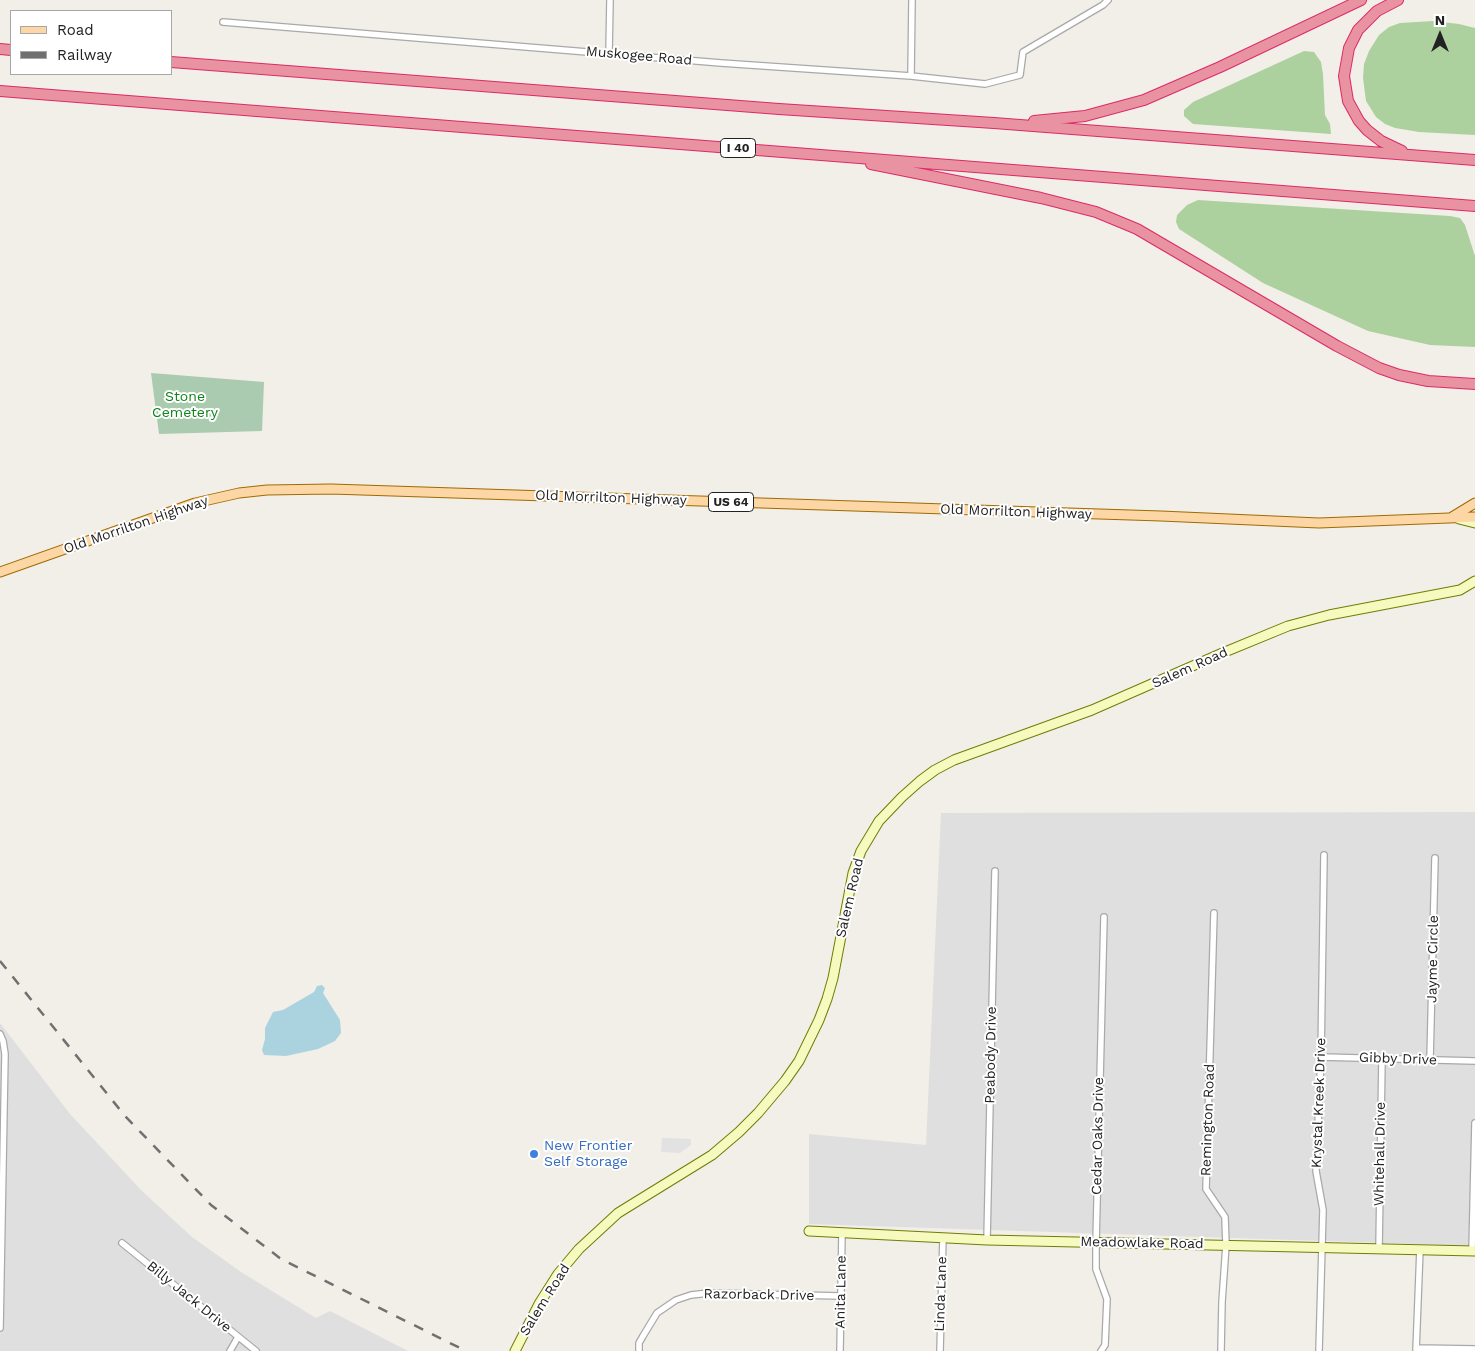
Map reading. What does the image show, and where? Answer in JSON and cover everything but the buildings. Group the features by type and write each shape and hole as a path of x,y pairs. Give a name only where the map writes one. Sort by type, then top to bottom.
{"highway":[{"path":"994,123 1077,117 1137,103 1220,67 1361,0"},
{"path":"1398,0 1373,14 1356,34 1346,59 1345,88 1348,101 1355,116 1371,134 1392,147 1420,156"},
{"path":"172,62 1475,160"},
{"name":"I 40","path":"0,91 700,144 828,156 1475,206"},
{"path":"828,156 1041,198 1096,212 1137,229 1372,365 1399,376 1475,386"}],"main road":[{"name":"Old Morrilton Highway","path":"0,572 195,503 240,493 276,490 370,490 1161,516 1318,523 1475,517"},
{"path":"1451,518 1475,503"},
{"path":"1451,518 1475,523"},
{"name":"Salem Road","path":"515,1351 539,1304 558,1274 579,1248 618,1214 712,1154 739,1132 758,1113 785,1081 799,1061 827,999 833,978 853,872 861,851 879,822 920,781 954,760 1092,710 1288,626 1329,615 1460,590 1475,581"},
{"name":"Meadowlake Road","path":"809,1230 987,1240 1473,1251"}],"street":[{"path":"609,53 610,0"},
{"path":"910,76 912,0"},
{"name":"Muskogee Road","path":"223,22 721,63 910,76 985,84 1020,75 1023,52 1103,5 1108,0"},
{"name":"Krystal Kreek Drive","path":"1319,1351 1323,1247 1322,1210 1316,1171 1321,1057 1324,855"},
{"name":"Jayme Circle","path":"1430,1060 1435,858"},
{"name":"Peabody Drive","path":"987,1240 995,871"},
{"name":"Remington Road","path":"1214,913 1206,1189 1225,1217 1226,1245 1221,1351"},
{"name":"Cedar Oaks Drive","path":"1101,1351 1105,1345 1107,1299 1096,1269 1096,1243 1104,917"},
{"path":"0,1034 4,1042 5,1054 0,1328"},
{"name":"Gibby Drive","path":"1321,1057 1475,1061"},
{"name":"Whitehall Drive","path":"1379,1249 1382,1058"},
{"path":"1473,1251 1475,1123"},
{"name":"Anita Lane","path":"840,1351 842,1232"},
{"name":"Linda Lane","path":"940,1351 943,1237"},
{"name":"Billy Jack Drive","path":"122,1243 256,1351"},
{"path":"1420,1249 1416,1350 1475,1349"},
{"name":"Razorback Drive","path":"639,1351 639,1343 657,1313 676,1300 691,1295 709,1293 841,1296"},
{"path":"230,1351 238,1337"}],"shaded area":[{"path":"1475,812 1475,1246 809,1224 809,1134 926,1145 941,813"},
{"path":"0,1023 70,1114 142,1191 192,1237 241,1272 316,1318 330,1311 408,1351 0,1351"},
{"path":"662,1138 691,1139 691,1145 680,1153 661,1152"}],"green space":[{"path":"1433,21 1475,28 1475,135 1419,132 1395,128 1385,124 1376,117 1366,101 1363,78 1364,64 1369,51 1379,35 1389,27 1400,23"},
{"path":"1304,51 1314,52 1321,62 1325,115 1330,124 1331,134 1193,124 1184,116 1184,110 1193,102"},
{"path":"1198,200 1460,218 1465,225 1475,256 1475,347 1430,345 1368,331 1263,283 1179,229 1176,222 1177,215 1187,205"},
{"name":"Stone Cemetery","path":"151,373 264,382 262,431 159,434"}],"water":[{"path":"322,985 325,988 323,993 340,1020 341,1033 335,1041 318,1049 286,1056 264,1055 262,1050 265,1028 273,1012 283,1010 314,992 317,986"}],"railway":[{"path":"0,961 125,1116 211,1205 281,1259 466,1351"}],"place":[{"name":"New Frontier Self Storage","path":"534,1154"}]}
